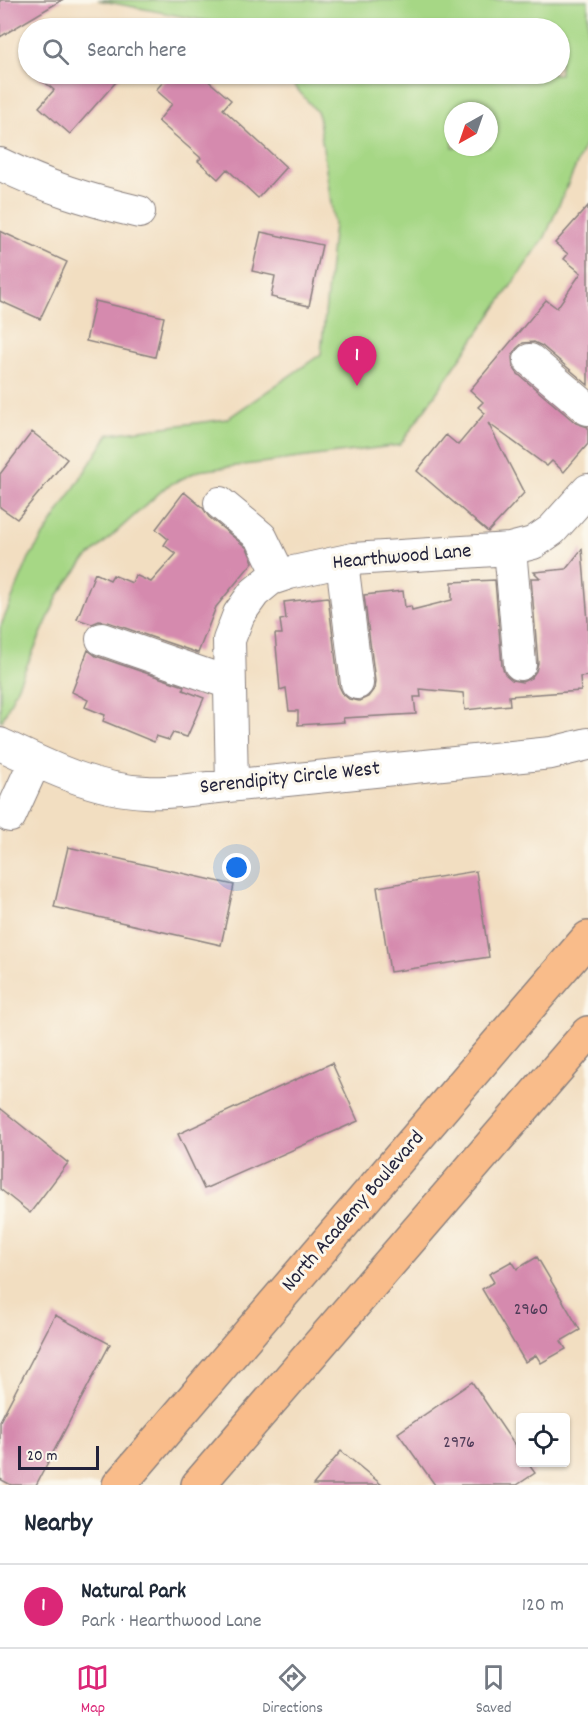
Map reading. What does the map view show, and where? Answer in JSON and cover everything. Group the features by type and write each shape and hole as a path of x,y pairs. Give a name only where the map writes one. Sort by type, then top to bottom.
{"highway":[{"name":"North Academy Boulevard","path":"119,1485 588,938"},
{"path":"198,1485 588,1033"}],"street":[{"path":"0,164 34,181 62,191 139,212"},
{"path":"530,360 588,409"},
{"name":"Hearthwood Lane","path":"232,785 229,640 239,614 254,593 271,579 353,559 510,549 533,543 552,530 588,490"},
{"path":"220,503 261,537 280,576"},
{"path":"510,549 520,664"},
{"path":"342,562 357,682"},
{"path":"102,639 229,683"},
{"name":"Serendipity Circle West","path":"0,744 67,775 117,788 145,792 179,791 551,753 588,744"},
{"path":"10,816 36,761"}],"green space":[{"path":"98,0 588,0 588,138 545,237 400,445 198,471 167,486 83,562 59,594 2,721 0,720 0,628 29,558 109,434 227,419 321,354 334,224 318,113 293,84 570,84 570,18 191,18"}],"building":[{"path":"0,0 62,0 32,18 18,18 18,26 0,37"},
{"path":"47,84 114,84 70,134 39,107 54,90"},
{"path":"161,84 212,84 231,100 223,109 286,167 258,198 227,169 218,179 198,161 201,158 158,121 172,104 156,90"},
{"path":"588,206 588,385 542,346 534,342 523,343 512,357 513,367 518,374 576,423 588,427 588,444 564,472 552,461 547,466 488,423 524,493 488,532 417,471 446,435 458,445 485,413 478,407 483,402 470,390 546,300 557,308 581,273 564,259 568,254 555,243"},
{"path":"0,231 67,262 40,319 0,301"},
{"path":"261,232 322,245 309,306 271,297 275,276 252,271"},
{"path":"95,301 164,317 155,357 86,341"},
{"path":"32,432 67,459 17,519 0,507 0,474"},
{"path":"184,492 203,508 209,517 247,548 253,562 216,607 198,653 108,622 99,621 92,624 77,619 95,573 110,580 113,575 132,583 135,575 151,582 176,554 164,545 168,539 156,529"},
{"path":"582,549 588,621 588,676 580,677 581,691 509,696 510,705 465,710 463,693 420,689 421,697 414,697 416,714 343,718 344,722 298,725 298,711 289,711 286,688 280,690 275,634 282,634 280,620 286,619 284,602 328,597 339,686 349,699 359,701 368,697 374,689 375,681 364,595 403,591 405,607 411,606 412,610 452,600 452,582 495,580 502,666 505,674 512,680 522,682 531,678 538,663 531,578 540,578 534,572 566,569"},
{"path":"88,650 96,656 184,686 183,690 204,698 187,737 173,733 169,740 156,736 154,742 103,721 105,715 85,707 88,700 72,692"},
{"path":"68,847 234,885 221,945 54,907"},
{"path":"476,871 489,957 390,972 377,887"},
{"path":"332,1063 358,1121 204,1189 178,1134"},
{"path":"0,1108 68,1163 30,1213 0,1189"},
{"path":"537,1257 580,1330 561,1341 566,1349 541,1363 536,1355 525,1362 482,1289 494,1282 489,1274 512,1261 517,1269"},
{"path":"55,1315 110,1344 36,1485 11,1485 0,1479 0,1421"},
{"path":"472,1382 516,1447 516,1467 531,1467 535,1473 517,1485 435,1485 398,1433"},
{"path":"341,1451 382,1485 313,1485"}],"place":[{"name":"Natural Park","path":"357,386"}]}
